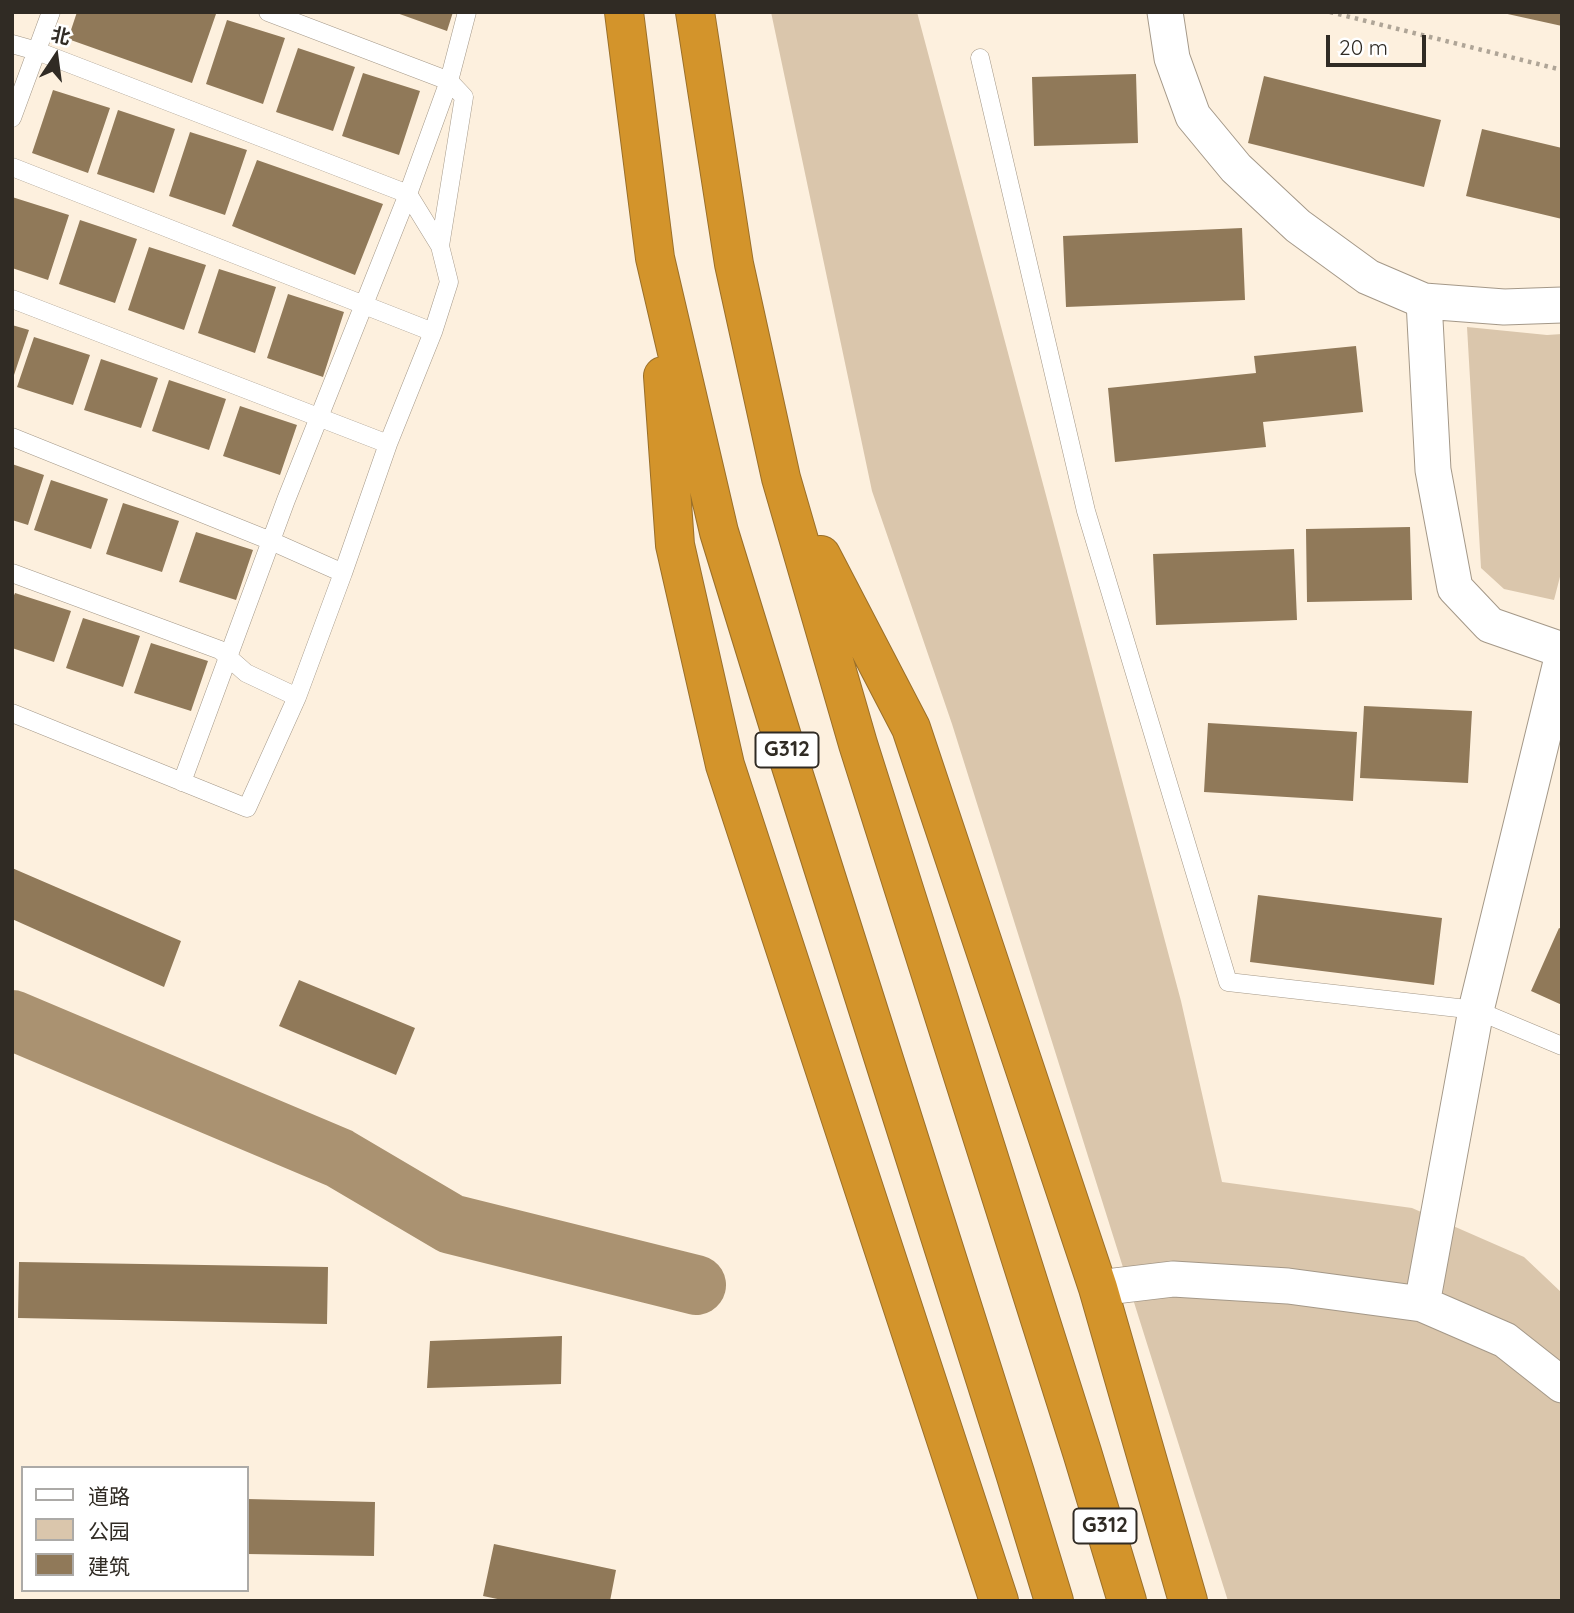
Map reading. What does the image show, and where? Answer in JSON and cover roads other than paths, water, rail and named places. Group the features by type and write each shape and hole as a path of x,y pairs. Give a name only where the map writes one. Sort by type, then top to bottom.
{"highway":[{"name":"G312","path":"624,12 655,258 719,532 1054,1601"},
{"name":"G312","path":"695,12 734,264 781,478 858,744 1128,1601"},
{"path":"655,258 675,545 725,765 999,1601"},
{"path":"781,478 911,727 1098,1288 1188,1601"}],"street":[{"path":"1165,12 1172,58 1193,116 1236,167 1298,226 1368,277 1424,301 1504,307 1562,305"},
{"path":"1424,301 1433,470 1455,588 1490,625 1562,650"},
{"path":"1422,1304 1476,1010 1559,679"},
{"path":"1098,1288 1173,1279 1288,1286 1422,1304 1505,1340 1562,1385"}],"lane":[{"path":"12,118 51,12"},
{"path":"268,12 449,81 464,97 440,246"},
{"path":"182,782 271,541 408,194 449,81 467,12"},
{"path":"12,44 37,51 408,194 440,246 449,282 433,332 388,444 297,697 247,808 12,713"},
{"path":"980,58 1087,511 1228,982 1476,1010 1562,1046"},
{"path":"12,167 433,332"},
{"path":"12,299 388,444"},
{"path":"12,438 271,541 343,573"},
{"path":"12,573 220,650 246,673 297,697"}],"waterway":[{"path":"12,1020 339,1158 451,1224 696,1285"}]}
